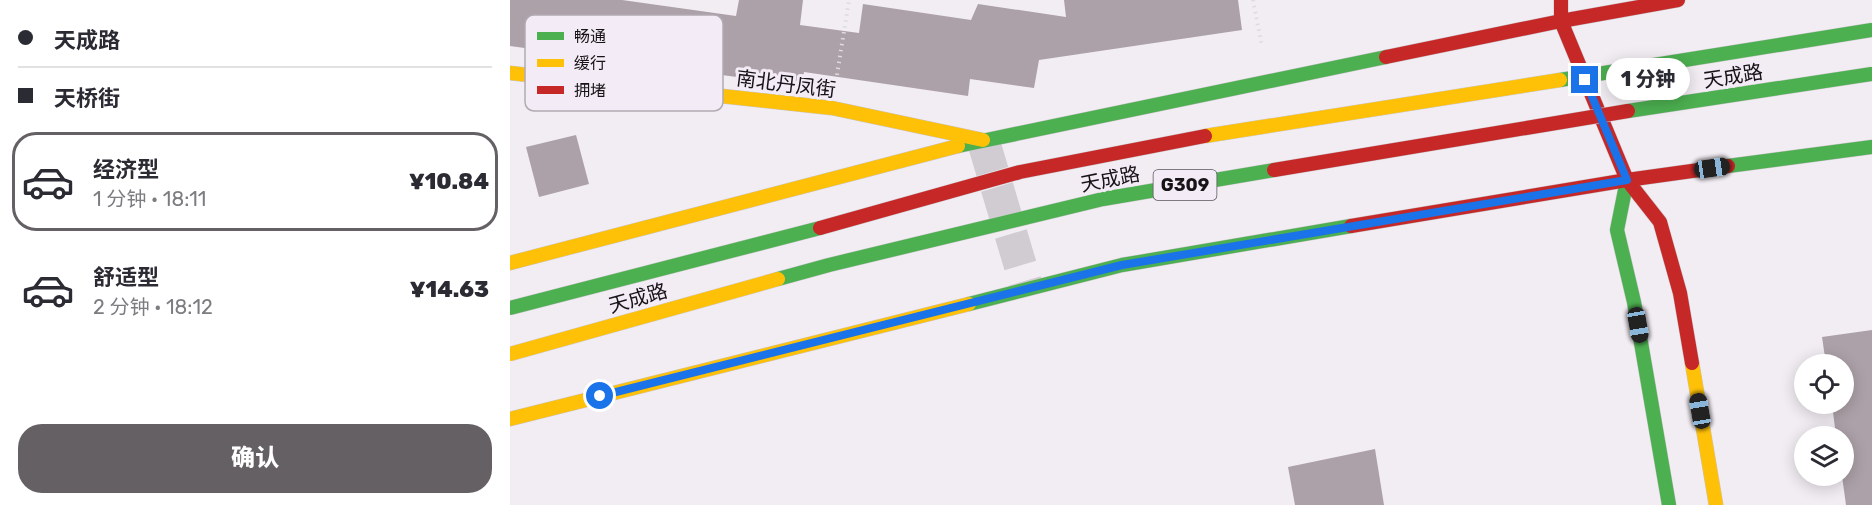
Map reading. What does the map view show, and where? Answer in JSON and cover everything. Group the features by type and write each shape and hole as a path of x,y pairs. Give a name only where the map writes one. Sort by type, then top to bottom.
{"main road":[{"path":"1561,0 1561,21 1627,180 1660,222 1680,293 1716,505"},
{"path":"510,263 983,140 1561,21 1678,0"},
{"name":"天成路","path":"510,308 812,230 1020,172 1158,144 1872,30"},
{"name":"南北丹凤街","path":"510,73 525,75"},
{"name":"天成路","path":"510,354 829,265 1102,199 1506,130 1872,74"},
{"name":"南北丹凤街","path":"723,96 832,108 983,140"},
{"path":"510,419 1122,265 1627,180 1872,147"},
{"path":"1627,180 1617,230 1634,302 1669,505"}],"path":[{"path":"832,108 849,0"},
{"path":"1253,0 1262,51"}],"building":[{"path":"510,0 622,0 736,16 739,0 803,0 800,25 859,33 863,4 971,20 978,4 1066,17 1064,0 1238,0 1242,30 1039,60 1034,88 970,79 968,96 804,72 802,86 723,75 723,15 525,15 525,48 510,46"},
{"path":"576,135 589,184 539,197 526,147"},
{"path":"1872,330 1872,505 1846,505 1843,486 1854,486 1854,426 1835,426 1833,414 1854,414 1854,354 1825,354 1822,337"},
{"path":"1375,449 1384,505 1295,505 1288,467"}],"tunnel":[{"path":"983,140 1027,288"}],"traffic: fast":[{"path":"1560,80 1872,30"},
{"path":"958,146 1386,57"},
{"path":"1628,111 1872,74"},
{"path":"1728,166 1872,147"},
{"path":"778,279 1103,199 1274,170"},
{"path":"1627,180 1617,230 1634,302 1669,505"},
{"path":"969,304 1122,265 1351,226"},
{"path":"510,308 820,228"}],"traffic: slow":[{"path":"510,73 525,75"},
{"path":"1205,136 1560,80"},
{"path":"723,96 832,108 983,140"},
{"path":"510,263 958,146"},
{"path":"510,354 778,279"},
{"path":"510,419 969,304"},
{"path":"1692,363 1716,505"}],"traffic: jam":[{"path":"1561,0 1561,21 1627,180 1660,222 1680,293 1692,363"},
{"path":"1386,57 1561,21 1678,0"},
{"path":"1274,170 1628,111"},
{"path":"820,228 1020,172 1205,136"},
{"path":"1351,226 1627,180 1728,166"}],"route":[{"path":"600,396 1122,265 1627,180 1585,80"}]}
